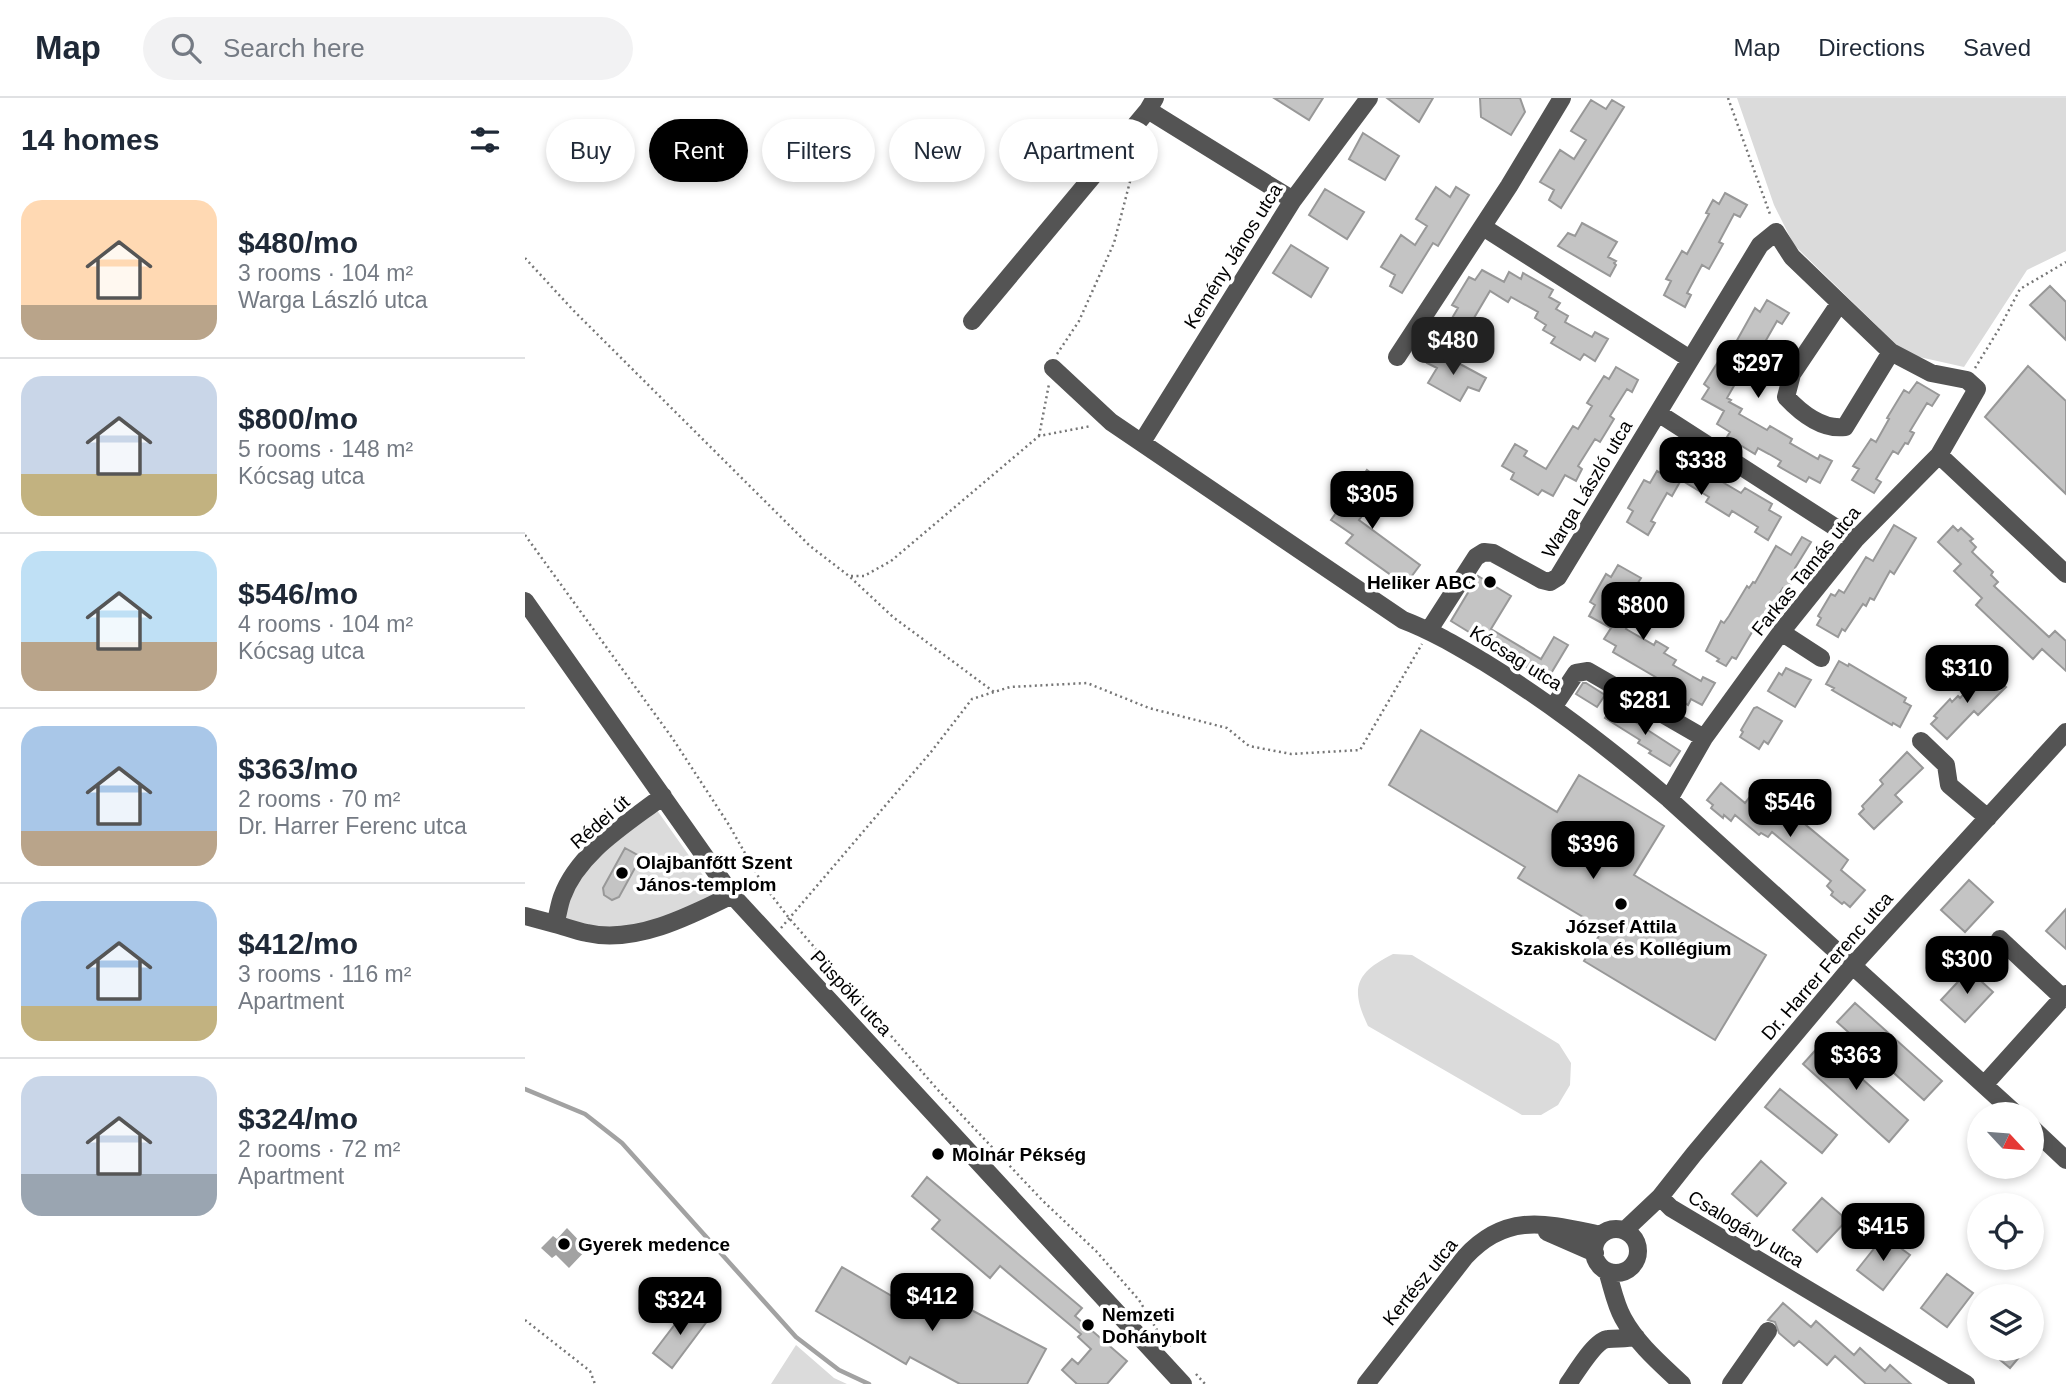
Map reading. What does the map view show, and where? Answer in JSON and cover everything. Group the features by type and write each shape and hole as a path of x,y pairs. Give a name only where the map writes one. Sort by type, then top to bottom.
{"street":[{"name":"Kemény János utca","path":"1142,442 1293,200 1369,98"},
{"path":"1397,357 1483,227 1562,98"},
{"path":"972,321 1152,104 1293,200"},
{"path":"1483,227 1690,359"},
{"path":"1776,232 1792,257 1891,352 1931,373 1968,380"},
{"name":"Warga László utca","path":"1429,630 1476,557 1484,552 1493,553 1542,580 1551,583 1558,577 1760,245 1776,232"},
{"path":"1839,304 1792,374 1786,397 1798,409 1831,429 1845,427 1891,352"},
{"name":"Kócsag utca","path":"1053,368 1111,422 1403,620 1429,630 1555,706 1669,799 2003,1102"},
{"name":"Farkas Tamás utca","path":"1669,799 1704,738 1781,632 1855,540 1939,455 1977,389 1968,380"},
{"name":"Warga László utca","path":"1658,413 1855,540"},
{"path":"1939,455 2066,574"},
{"name":"Püspöki utca","path":"525,601 732,895 1183,1384"},
{"path":"1781,632 1821,658"},
{"path":"1555,706 1576,673 1588,671 1704,738"},
{"name":"Dr. Harrer Ferenc utca","path":"1625,1230 1660,1197 1693,1154 1853,965 2066,732"},
{"path":"1921,741 1946,765 1949,785 1988,818"},
{"name":"Rédei út","path":"555,924 562,896 583,863 606,839 663,796"},
{"path":"525,916 588,934 628,935 703,909 732,895"},
{"path":"1984,1085 2064,996 2000,939"},
{"path":"2044,1139 2066,1160"},
{"name":"Csalogány utca","path":"1637,1244 1660,1197 1682,1215 1966,1384"},
{"name":"Kertész utca","path":"1366,1384 1481,1240 1520,1225 1543,1223 1601,1235"},
{"path":"1520,1225 1548,1233 1595,1253"},
{"path":"1607,1271 1614,1273 1627,1270 1637,1259 1637,1244 1625,1230 1612,1229 1601,1235 1595,1253 1597,1261 1607,1271 1617,1305 1632,1331 1682,1384"},
{"path":"1627,1270 1624,1299 1632,1331"},
{"path":"1568,1384 1598,1343 1606,1339 1620,1340 1632,1331"},
{"path":"1731,1384 1768,1331"}],"path":[{"path":"1728,98 1776,232"},
{"path":"1039,436 1044,401 1058,349 1079,321 1114,243 1130,182"},
{"path":"525,258 573,310 810,546 849,576 893,617 994,692"},
{"path":"1968,380 2020,289 2066,262"},
{"path":"849,576 864,576 891,561 1039,436 1111,422"},
{"path":"525,536 674,738 762,883 789,918 937,1089 1139,1300 1157,1330 1173,1348"},
{"path":"772,939 931,752 972,699 1010,687 1087,683 1149,709 1227,728 1249,746 1290,754 1360,750 1429,630"},
{"path":"525,1320 590,1371 595,1384"},
{"path":"1189,1366 1205,1384"}],"shaded area":[{"path":"1737,98 2066,98 2066,251 2027,270 1964,367 1906,354 1794,245 1774,205"},
{"path":"654,806 719,898 627,933 558,922 572,882"},
{"path":"1393,954 1412,955 1559,1044 1571,1063 1570,1085 1558,1105 1541,1115 1522,1115 1368,1026 1359,1001 1359,983 1371,968"},
{"name":"Gyerek medence","path":"567,1228 587,1249 569,1268 556,1255 552,1258 541,1248 553,1236 557,1239"},
{"path":"796,1345 834,1378 847,1384 771,1384"}],"building":[{"path":"1274,98 1323,98 1309,120"},
{"path":"1387,98 1433,98 1419,122"},
{"path":"1480,98 1520,98 1525,112 1511,135 1481,117"},
{"path":"1591,100 1606,109 1612,100 1624,107 1561,208 1549,200 1554,190 1540,182 1560,150 1574,159 1586,140 1571,131"},
{"path":"1363,133 1399,156 1385,180 1349,159"},
{"path":"1436,187 1450,197 1456,187 1469,195 1438,246 1433,243 1402,293 1390,286 1395,275 1381,267 1401,235 1415,245 1427,226 1416,219"},
{"path":"1325,189 1364,212 1347,239 1309,215"},
{"path":"1725,193 1747,205 1740,217 1734,214 1719,242 1723,244 1709,269 1702,265 1687,293 1691,295 1685,307 1664,295 1671,281 1666,279 1682,251 1687,254 1709,214 1706,213 1713,200 1719,204"},
{"path":"1582,223 1617,242 1608,257 1616,261 1610,276 1558,246 1568,233 1575,236"},
{"path":"1291,245 1328,268 1311,297 1273,273"},
{"path":"1482,270 1504,282 1509,272 1521,279 1523,273 1553,290 1549,297 1560,303 1556,309 1568,316 1565,322 1592,337 1595,332 1608,339 1595,361 1584,354 1580,360 1551,343 1555,337 1543,330 1546,325 1535,318 1538,312 1511,297 1508,302 1490,291 1474,318 1479,321 1472,332 1451,320 1458,308 1452,305 1469,277 1475,280"},
{"path":"2050,286 2066,302 2066,340 2030,305"},
{"path":"1767,300 1789,313 1782,324 1777,321 1761,349 1765,352 1758,363 1755,361 1748,373 1743,370 1727,398 1742,409 1739,414 1767,430 1770,426 1792,439 1790,443 1818,459 1820,455 1832,461 1820,483 1809,477 1806,482 1778,466 1781,461 1769,454 1758,448 1755,454 1727,437 1730,432 1717,424 1724,411 1702,399 1709,388 1704,384 1721,357 1726,360 1755,308 1760,312"},
{"path":"1434,350 1486,378 1479,391 1468,387 1460,401 1428,383 1437,368 1427,363"},
{"path":"2028,366 2066,401 2066,494 1985,417"},
{"path":"1616,367 1638,380 1632,392 1627,389 1610,416 1614,419 1600,442 1595,439 1578,466 1582,469 1576,481 1565,475 1553,496 1542,490 1538,495 1511,479 1514,473 1502,466 1515,444 1527,451 1524,456 1546,469 1573,426 1578,429 1592,406 1587,403 1604,376 1609,379"},
{"path":"1917,382 1939,395 1932,406 1927,403 1910,431 1914,433 1908,444 1905,443 1898,454 1893,451 1876,479 1881,482 1874,493 1852,480 1859,469 1853,466 1871,439 1876,442 1904,390 1909,393"},
{"path":"1681,456 1692,463 1695,457 1722,475 1719,480 1741,493 1745,488 1772,504 1769,510 1781,517 1768,540 1755,532 1758,527 1732,511 1729,516 1706,502 1709,497 1681,480 1672,496 1667,493 1651,521 1655,523 1648,535 1627,522 1633,511 1628,508 1644,480 1650,483 1657,471 1668,478"},
{"path":"1367,470 1386,483 1359,520 1420,565 1405,585 1346,543 1353,535 1331,520"},
{"path":"1894,525 1916,538 1894,574 1890,571 1874,600 1870,598 1866,606 1863,604 1838,637 1817,625 1821,618 1818,616 1831,594 1835,596 1839,590 1844,593 1866,557 1873,561"},
{"path":"1953,526 1958,531 1961,528 1973,539 1970,541 1976,547 1972,552 1993,572 1991,575 1998,582 1994,586 2049,637 2055,631 2066,641 2066,671 2042,649 2033,659 1976,605 1982,598 1954,571 1961,564 1938,542"},
{"path":"1802,537 1811,542 1795,568 1798,570 1787,590 1783,588 1736,659 1732,657 1726,666 1717,661 1719,659 1706,651 1721,621 1724,623 1747,586 1749,588 1755,583 1776,546 1791,555"},
{"path":"1618,565 1641,578 1634,589 1629,586 1613,614 1629,624 1626,629 1654,645 1656,641 1668,648 1664,653 1676,660 1673,665 1701,681 1703,677 1715,683 1702,705 1691,699 1688,705 1660,688 1664,682 1613,652 1616,646 1604,639 1611,628 1589,616 1595,605 1590,602 1606,574 1611,577"},
{"path":"1478,576 1511,596 1491,629 1541,659 1554,637 1568,645 1547,680 1451,621"},
{"path":"1839,661 1848,666 1849,664 1906,698 1904,702 1911,706 1900,727 1893,723 1892,725 1826,684"},
{"path":"1786,668 1811,680 1795,707 1768,691 1779,673 1782,675"},
{"path":"1989,672 2006,687 1978,715 1974,711 1947,739 1931,724 1937,718 1934,716 1950,699 1952,702 1958,696 1960,698 1981,676 1984,678"},
{"path":"1583,683 1605,695 1597,707 1576,694"},
{"path":"1612,707 1680,751 1670,766 1649,753 1651,751 1638,743 1640,740 1605,718"},
{"path":"1757,707 1782,721 1768,744 1764,741 1759,749 1740,737 1743,732 1741,730"},
{"name":"József Attila Szakiskola és Kollégium","path":"1421,730 1557,812 1579,775 1664,826 1634,875 1766,955 1715,1040 1584,961 1603,929 1518,878 1525,867 1389,785"},
{"path":"1907,752 1923,768 1895,795 1902,802 1874,829 1859,814 1864,809 1862,806 1883,784 1880,780"},
{"path":"1721,783 1745,803 1752,794 1782,819 1789,811 1848,860 1841,870 1865,890 1850,907 1844,902 1842,904 1831,895 1833,892 1827,886 1831,881 1772,832 1768,837 1761,833 1759,835 1735,815 1731,821 1724,815 1723,818 1711,808 1713,805 1707,800"},
{"name":"Olajbanfőtt Szent János-templom","path":"625,848 641,857 619,897 612,900 604,895 603,888"},
{"path":"1969,880 1993,902 1965,932 1941,910"},
{"path":"2066,909 2066,949 2046,931"},
{"path":"1969,970 1993,992 1965,1022 1941,1000"},
{"path":"1855,1003 1942,1081 1924,1100 1837,1022"},
{"path":"1822,1043 1908,1120 1889,1142 1803,1064"},
{"path":"1780,1089 1837,1135 1822,1153 1765,1107"},
{"path":"1761,1161 1786,1183 1757,1216 1732,1194"},
{"path":"927,1177 1082,1308 1075,1316 1127,1361 1107,1384 1077,1384 1062,1370 1072,1359 1078,1364 1091,1349 1078,1337 1081,1334 1000,1266 990,1278 932,1229 940,1220 912,1196"},
{"path":"1822,1198 1847,1220 1817,1252 1793,1230"},
{"path":"1884,1236 1910,1255 1883,1290 1857,1270"},
{"path":"842,1267 909,1306 923,1285 954,1307 956,1302 1046,1349 1027,1384 960,1384 910,1357 906,1364 816,1311"},
{"path":"1947,1274 1967,1289 1967,1301 1947,1327 1921,1308"},
{"path":"1783,1303 1811,1327 1816,1321 1854,1355 1860,1348 1885,1371 1890,1365 1911,1384 1866,1384 1835,1356 1827,1365 1799,1341 1794,1346 1779,1333 1775,1322 1768,1320"},
{"path":"689,1306 708,1320 672,1368 653,1353"},
{"path":"2002,1361 2016,1361 2010,1368"}],"waterway":[{"path":"525,1089 585,1114 622,1143 796,1337 839,1370 869,1384"}],"place":[{"name":"Heliker ABC","path":"1490,582"},
{"name":"Olajbanfőtt Szent János-templom","path":"622,873"},
{"name":"József Attila Szakiskola és Kollégium","path":"1621,904"},
{"name":"Molnár Pékség","path":"938,1154"},
{"name":"Gyerek medence","path":"564,1244"},
{"name":"Nemzeti Dohánybolt","path":"1088,1325"}]}
